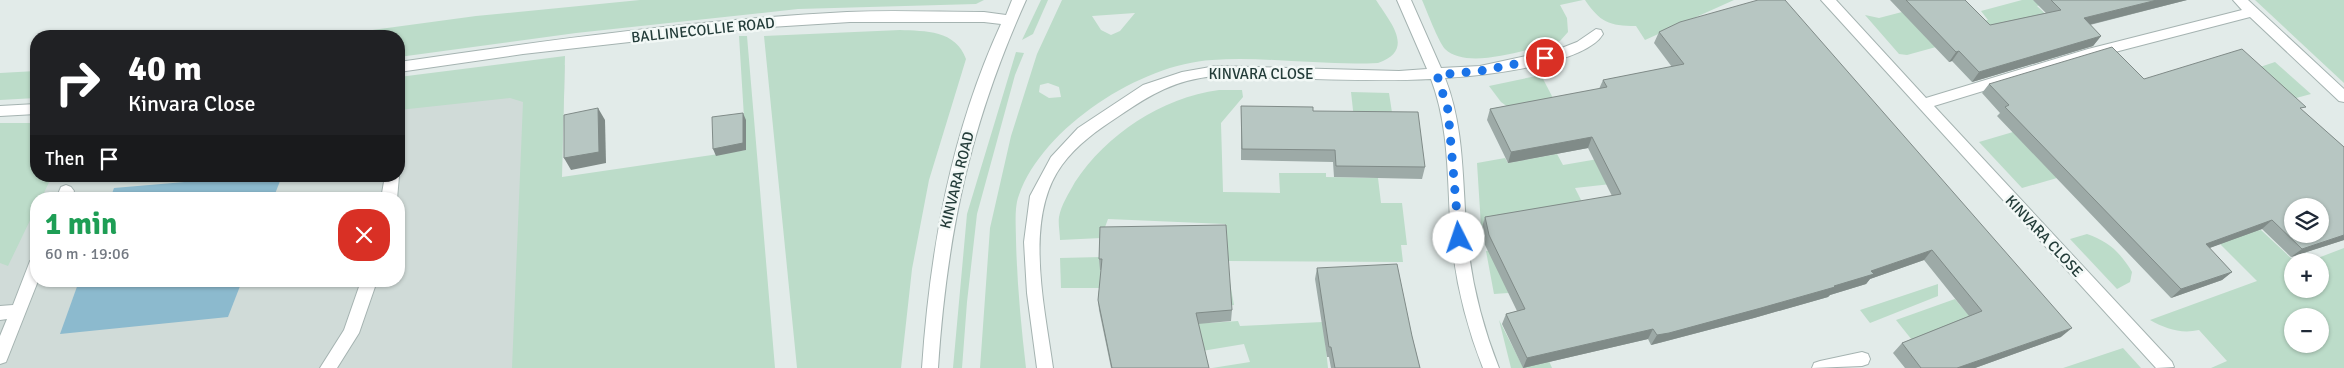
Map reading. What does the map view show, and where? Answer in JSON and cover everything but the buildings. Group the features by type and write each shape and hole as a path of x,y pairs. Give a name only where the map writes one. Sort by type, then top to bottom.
{"street":[{"name":"KINVARA ROAD","path":"930,368 941,244 954,178 998,44 1019,0"},
{"path":"1404,0 1414,29 1437,75 1448,110 1459,238 1472,317 1491,368"},
{"name":"KINVARA CLOSE","path":"1828,0 2166,367"},
{"path":"2240,0 2344,97"},
{"path":"1923,104 2088,54 2252,12"},
{"name":"BALLINECOLLIE ROAD","path":"405,66 522,49 754,23 850,17 984,17 1009,20"},
{"name":"KINVARA CLOSE","path":"1045,368 1035,293 1032,242 1038,196 1056,161 1083,132 1148,89 1182,77 1216,71 1399,76 1480,71 1561,54 1582,46 1596,34"},
{"path":"0,111 30,110"},
{"path":"0,357 30,281"},
{"path":"328,368 351,333 366,287"},
{"path":"0,313 18,311"},
{"path":"1820,368 1862,359"}],"shaded area":[{"path":"565,65 556,368 0,368 0,133 30,169 30,182 405,182 405,86"}],"green space":[{"path":"640,0 984,0 976,4 798,9 576,33 405,56 405,30 372,30 476,16"},
{"path":"1041,0 1048,0 1033,34 1022,40"},
{"path":"1062,0 1376,0 1393,26 1398,43 1396,51 1378,63 1357,64 1232,59 1184,64 1155,73 1126,87 1072,123 1049,146 1031,170 1016,205 1017,272 1026,368 980,368 990,228 1011,136 1037,54","holes":["1135,13 1120,31 1111,35 1101,30 1092,16","1048,83 1059,87 1061,97 1049,98 1039,92 1040,85"]},
{"path":"1422,0 1583,0 1560,5 1567,18 1568,32 1560,41 1495,57 1467,58 1455,55 1445,49"},
{"path":"1585,0 1734,0 1645,40 1636,26 1612,24 1606,21"},
{"path":"2022,0 2060,0 2037,6 2070,37 1979,31 1972,24 1988,20 1981,11"},
{"path":"2255,0 2344,0 2344,83"},
{"path":"1902,12 1936,47 1907,55 1899,54 1865,15 1879,18"},
{"path":"900,30 929,32 947,37 955,42 966,59 929,180 912,269 901,368 797,368 764,36"},
{"path":"739,36 747,36 775,368 512,368 523,102 510,98 405,109 405,76 565,56 562,177 746,150"},
{"path":"1016,52 1024,53 1015,75 977,214 962,368 953,368 967,214"},
{"path":"2275,62 2311,94 2281,102 2248,71"},
{"path":"30,71 30,98 0,100 0,73"},
{"path":"1541,75 1555,102 1512,110 1501,102 1489,86"},
{"path":"1219,90 1242,90 1243,97 1221,123 1223,192 1280,193 1279,173 1326,173 1326,177 1378,178 1381,203 1402,203 1407,245 1401,245 1403,262 1227,261 1225,224 1108,219 1101,238 1060,240 1059,217 1063,204 1075,182 1103,148 1137,121 1156,110 1197,94"},
{"path":"1351,92 1389,93 1393,119 1354,119"},
{"path":"0,123 30,123 30,182 49,182 44,192 30,192 30,220 8,266 0,263"},
{"path":"2013,132 2057,178 2022,188 1979,142"},
{"path":"1557,154 1563,165 1598,159 1611,184 1575,188 1586,210 1508,293 1494,294 1486,251 1506,248 1499,224 1481,226 1477,163 1505,158 1508,163"},
{"path":"2261,230 2285,253 2284,298 2329,298 2329,254 2344,248 2344,368 2211,368 2227,361 2199,330 2174,330 2150,320 2257,281 2213,237"},
{"path":"2087,234 2102,240 2118,253 2132,272 2130,282 2117,289 2070,239"},
{"path":"1101,257 1100,288 1061,288 1060,258"},
{"path":"1227,267 1234,305 1206,307 1209,323 1238,321 1240,326 1323,322 1328,368 1212,368 1250,362 1244,344 1202,351 1187,284"},
{"path":"1938,284 1938,296 1870,323 1860,310"},
{"path":"1955,299 1977,325 1916,345 1896,320"},
{"path":"1499,320 1523,367 1549,361 1552,368 1511,368"},
{"path":"2123,348 2141,368 2063,368"}],"water":[{"path":"184,182 280,182 276,192 113,192 114,188"},
{"path":"77,287 240,287 228,317 60,334"}],"route":[{"path":"1459,238 1448,110 1437,75 1480,71 1545,58"}]}
